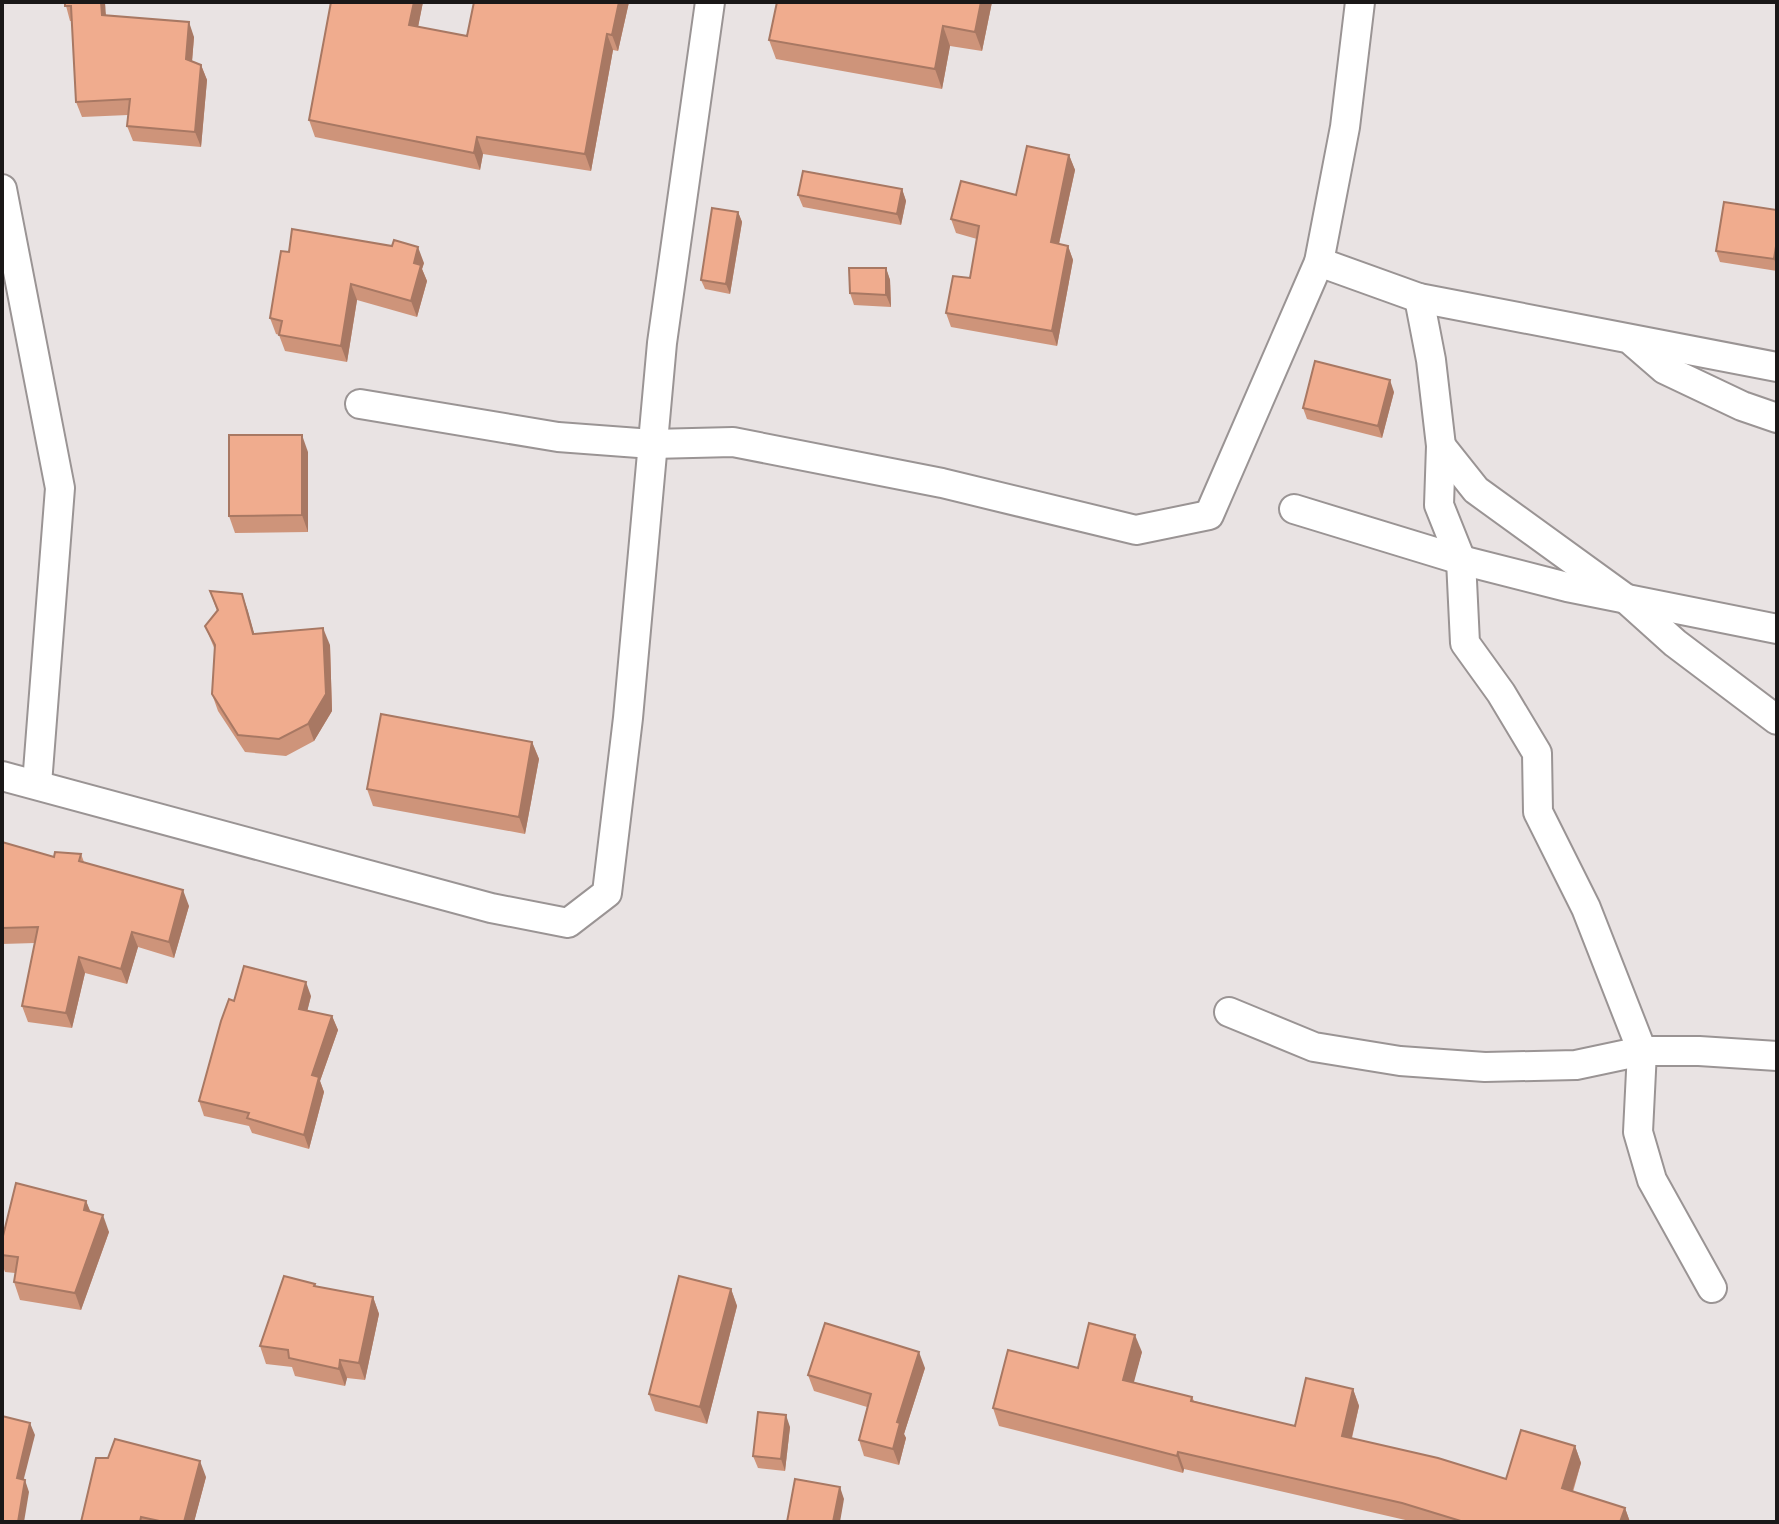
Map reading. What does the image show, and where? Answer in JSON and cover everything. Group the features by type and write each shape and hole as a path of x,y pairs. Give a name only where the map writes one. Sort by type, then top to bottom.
{"street":[{"path":"2,776 491,908 568,923 607,893 628,718 662,343 710,2"},
{"path":"360,404 558,437 652,444 733,442 942,483 1136,530 1209,515 1319,262 1345,127 1360,2"},
{"path":"2,189 60,488 37,784"},
{"path":"1319,262 1419,298 1777,367"},
{"path":"1419,298 1431,360 1441,446 1439,505 1461,560 1465,643 1501,693 1537,753 1538,812 1586,908 1642,1051 1638,1132 1652,1180 1712,1288"},
{"path":"1629,339 1664,369 1742,406 1777,418"},
{"path":"1441,446 1476,490 1625,598 1675,643 1777,720"},
{"path":"1294,509 1461,560 1777,629"},
{"path":"1229,1012 1314,1047 1400,1061 1485,1067 1576,1065 1642,1051 1777,1056"}],"building":[{"path":"65,2 101,2 102,15 189,22 186,59 201,65 195,132 127,126 130,99 76,102 71,6 65,6"},
{"path":"331,2 414,2 409,25 467,36 474,2 619,2 612,35 607,34 585,154 477,137 474,153 309,120"},
{"path":"777,2 981,2 975,32 943,26 935,69 769,40"},
{"path":"1027,146 1069,155 1051,242 1068,246 1052,331 946,313 953,276 970,278 979,226 951,219 961,181 1016,195"},
{"path":"803,171 902,189 897,214 798,195"},
{"path":"1724,202 1777,210 1774,259 1716,251"},
{"path":"712,208 738,212 726,284 701,280"},
{"path":"292,229 392,246 394,240 418,247 414,263 421,265 411,301 351,284 341,346 279,335 282,321 270,318 281,251 289,252"},
{"path":"849,268 886,268 886,295 850,293"},
{"path":"1315,361 1390,380 1378,426 1303,408"},
{"path":"229,435 302,435 302,515 229,516"},
{"path":"210,591 242,594 253,634 323,628 326,694 308,724 279,739 238,735 212,694 215,645 205,626 218,610"},
{"path":"381,714 532,742 519,817 367,789"},
{"path":"2,842 54,857 55,852 81,854 79,861 183,890 169,942 132,932 121,969 79,957 66,1013 22,1006 38,927 2,928"},
{"path":"244,966 306,982 299,1009 332,1016 312,1075 319,1077 304,1135 247,1118 249,1113 199,1101 221,1021 229,999 234,1001"},
{"path":"16,1183 86,1201 84,1210 103,1215 75,1293 14,1282 18,1257 2,1255 2,1240"},
{"path":"284,1276 314,1286 373,1297 359,1363 340,1360 339,1369 289,1358 288,1350 260,1346"},
{"path":"679,1276 731,1289 700,1407 649,1394"},
{"path":"825,1323 919,1352 897,1422 900,1423 893,1449 859,1440 871,1394 808,1375"},
{"path":"1089,1323 1135,1335 1123,1380 1192,1397 1191,1401 1295,1426 1306,1378 1353,1389 1342,1436 1438,1458 1506,1479 1521,1430 1575,1446 1562,1488 1625,1508 1620,1522 1464,1522 1402,1503 1178,1452 1177,1456 993,1408 1008,1350 1078,1368"},
{"path":"758,1412 786,1415 781,1459 753,1456"},
{"path":"2,1416 30,1423 17,1478 25,1480 18,1522 2,1522"},
{"path":"115,1439 200,1461 184,1522 141,1517 140,1522 81,1522 96,1458 108,1458"},
{"path":"795,1479 840,1487 833,1522 787,1522"}]}
